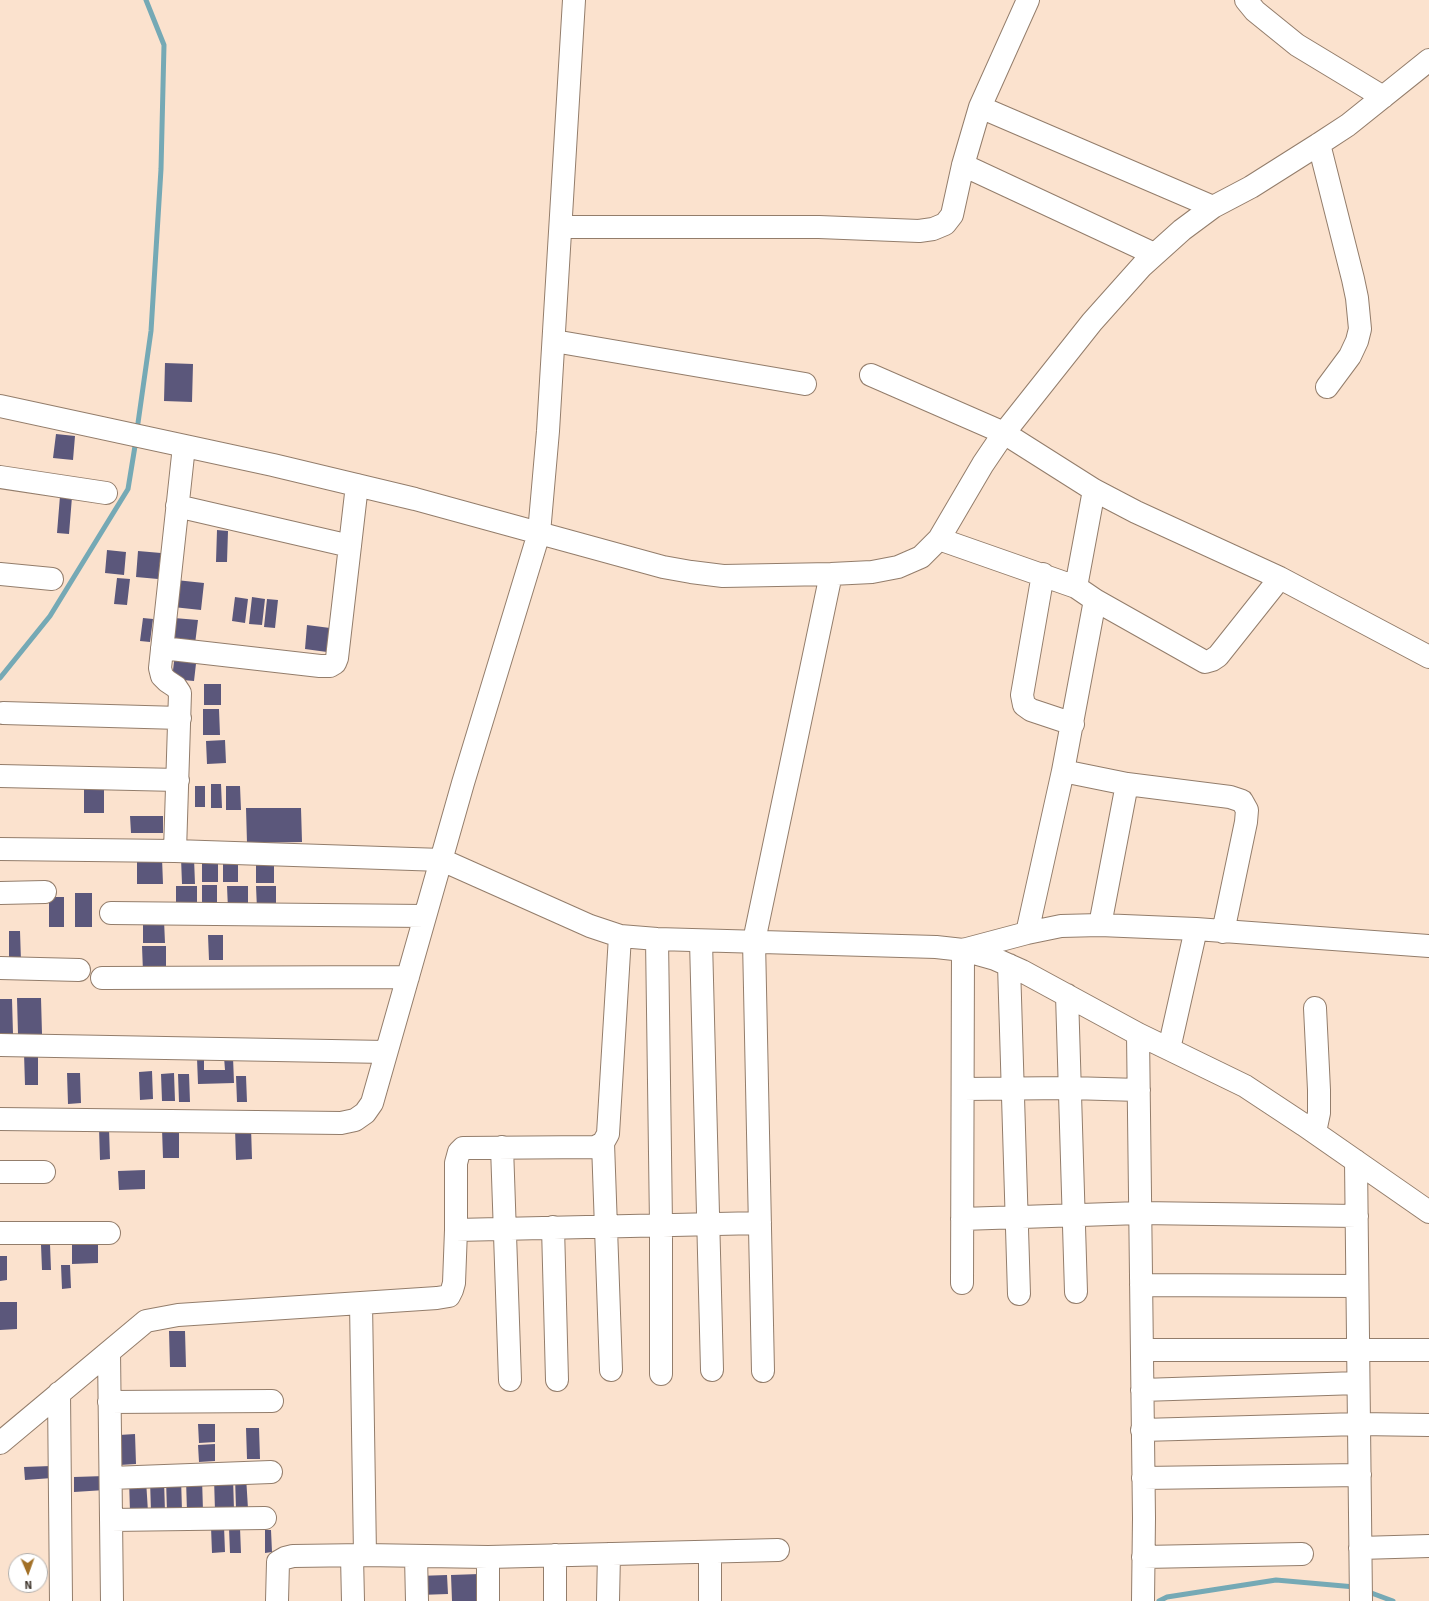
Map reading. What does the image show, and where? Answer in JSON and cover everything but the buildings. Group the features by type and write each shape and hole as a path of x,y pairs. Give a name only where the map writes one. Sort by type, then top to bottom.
{"street":[{"path":"0,1118 341,1123 356,1120 365,1113 372,1103 465,776 539,533 554,341 574,0"},
{"path":"561,226 811,227 919,231 933,229 945,224 952,215 963,165 980,107 1028,0"},
{"path":"1246,0 1255,11 1297,45 1383,97"},
{"path":"0,406 273,465 415,499 663,567 723,576 872,572 898,567 920,556 939,539 983,464 1004,433 1092,322 1154,254 1182,230 1213,207 1251,187 1348,125 1429,60"},
{"path":"980,107 1213,207"},
{"path":"1319,144 1353,279 1357,298 1360,329 1357,341 1350,356 1327,387"},
{"path":"963,165 1154,254"},
{"path":"554,341 805,384"},
{"path":"871,375 1004,433 1094,490 1136,512 1280,578 1429,657"},
{"path":"175,851 180,693 176,687 162,676 160,668 184,446"},
{"path":"0,477 106,493"},
{"path":"162,648 330,666 335,664 337,658 357,485"},
{"path":"1076,587 1094,490"},
{"path":"177,506 350,546"},
{"path":"939,539 1043,574 1076,587 1095,600 1205,662 1218,656 1280,578"},
{"path":"0,574 52,579"},
{"path":"763,1371 754,941 831,574"},
{"path":"1043,574 1022,695 1024,705 1031,710 1073,724"},
{"path":"1027,932 1073,724 1095,600"},
{"path":"3,713 180,718"},
{"path":"1063,771 1127,784 1230,797 1242,801 1247,810 1246,822 1224,932"},
{"path":"0,776 178,780"},
{"path":"1100,925 1127,784"},
{"path":"0,849 175,851 442,860 590,926 620,936 657,940 754,941 936,947 963,950 995,959 1009,965 1138,1034 1245,1086 1315,1132 1429,1212"},
{"path":"0,893 45,892"},
{"path":"111,913 425,916"},
{"path":"963,950 1027,932 1061,926 1100,925 1196,929 1429,946"},
{"path":"1169,1049 1196,929"},
{"path":"611,1370 603,1143 608,1134 620,936"},
{"path":"657,940 661,1224 661,1374"},
{"path":"701,941 712,1370"},
{"path":"962,1283 963,950"},
{"path":"1009,965 1019,1294"},
{"path":"0,968 79,970"},
{"path":"102,978 408,977"},
{"path":"1067,996 1076,1292"},
{"path":"1315,1008 1319,1113 1315,1132"},
{"path":"1138,1034 1142,1350 1143,1601"},
{"path":"0,1045 386,1052"},
{"path":"963,1089 1070,1088 1138,1090"},
{"path":"0,1443 146,1321 178,1315 449,1296 454,1283 456,1163 459,1152 463,1148 502,1146 595,1147 603,1143"},
{"path":"502,1146 510,1380"},
{"path":"1356,1161 1361,1594"},
{"path":"0,1172 44,1172"},
{"path":"962,1220 1140,1213 1357,1216"},
{"path":"456,1230 661,1224 760,1223"},
{"path":"553,1227 557,1380"},
{"path":"0,1233 109,1233"},
{"path":"1141,1285 1357,1286"},
{"path":"353,1601 358,1556 361,1303"},
{"path":"1142,1350 1429,1350"},
{"path":"109,1352 112,1601"},
{"path":"1142,1390 1358,1383"},
{"path":"59,1393 61,1601"},
{"path":"109,1402 272,1401"},
{"path":"1142,1430 1359,1424 1429,1425"},
{"path":"111,1478 271,1472"},
{"path":"1143,1478 1360,1475"},
{"path":"111,1520 265,1518"},
{"path":"1360,1548 1429,1546"},
{"path":"278,1601 278,1562 294,1556 488,1557 778,1550"},
{"path":"710,1552 710,1601"},
{"path":"608,1601 609,1554"},
{"path":"1143,1557 1302,1554"},
{"path":"555,1555 555,1601"},
{"path":"416,1556 417,1601"},
{"path":"488,1557 488,1601"}],"waterway":[{"path":"137,430 151,331 161,169 164,45 146,0"},
{"path":"0,678 50,616 128,489 136,440"},
{"path":"1159,1601 1167,1597 1276,1580 1355,1587"},
{"path":"1366,1591 1393,1601"}]}
